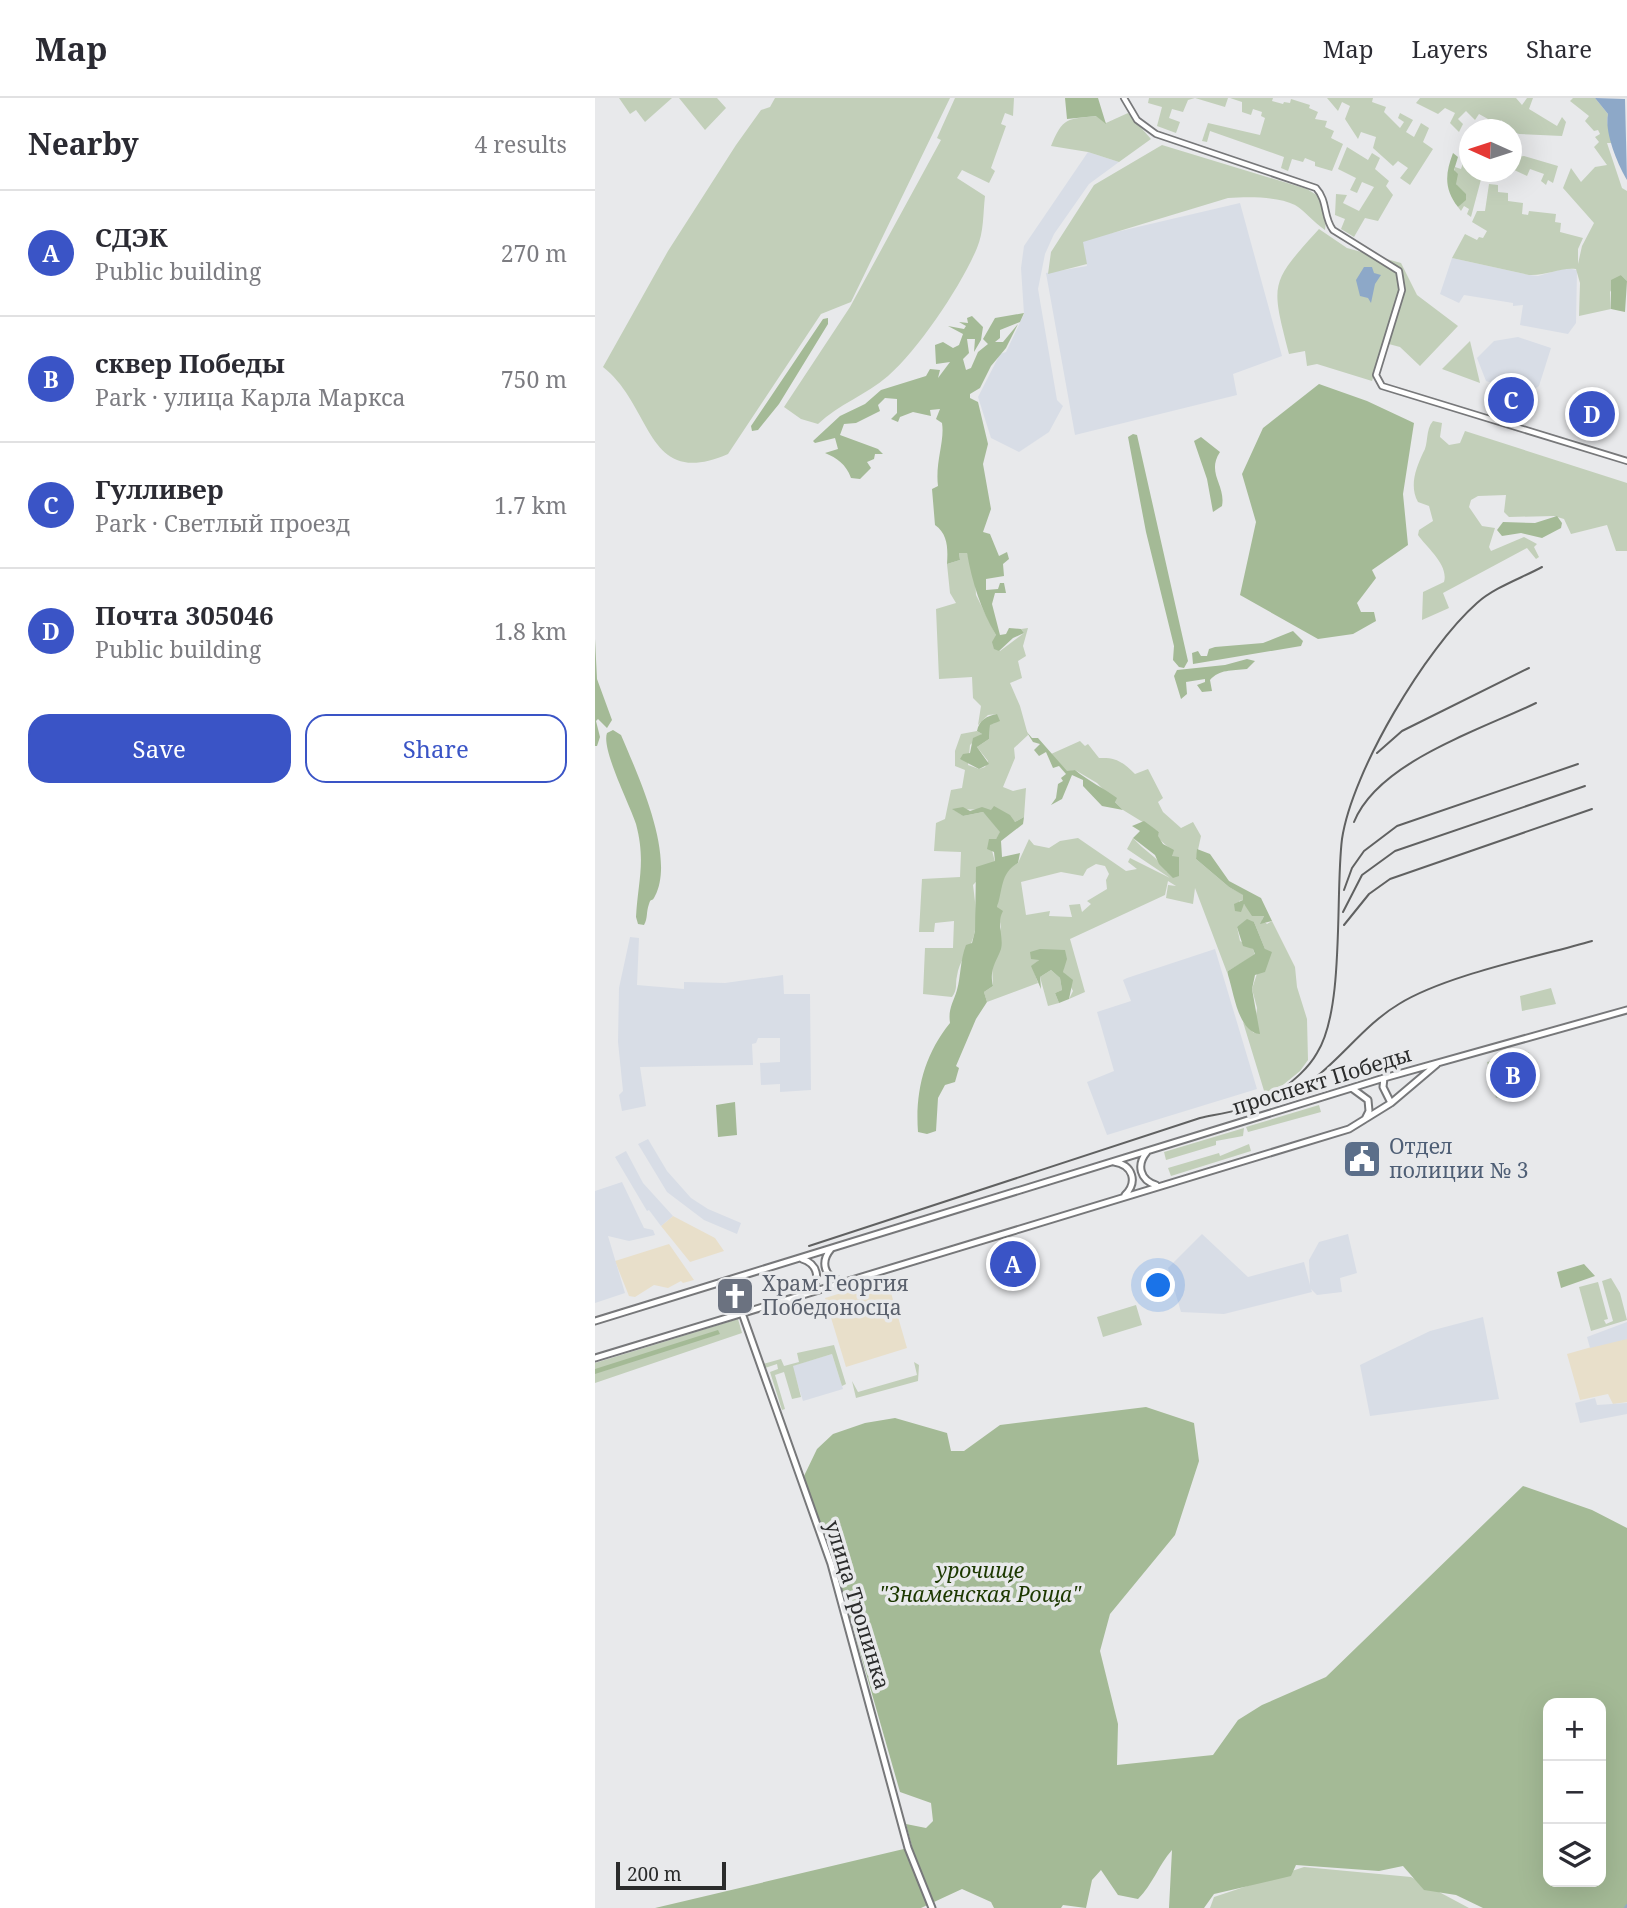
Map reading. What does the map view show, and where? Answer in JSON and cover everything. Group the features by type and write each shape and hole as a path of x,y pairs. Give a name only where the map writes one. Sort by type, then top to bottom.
{"main road":[{"path":"1439,1062 1627,1010"},
{"name":"проспект Победы","path":"595,1321 1439,1062"},
{"name":"проспект Победы","path":"595,1358 1360,1124 1391,1103 1439,1062"},
{"path":"1384,1078 1383,1087 1391,1103"},
{"path":"1350,1089 1365,1095 1369,1105 1368,1116 1360,1124"},
{"path":"1150,1151 1142,1160 1141,1172 1149,1182 1160,1185"},
{"path":"1113,1162 1125,1166 1132,1176 1131,1188 1123,1197"},
{"path":"833,1247 826,1256 825,1269 832,1278 845,1281"},
{"path":"798,1258 809,1262 816,1272 815,1284 807,1293"},
{"name":"улица Тропинка","path":"742,1313 831,1564 908,1848 932,1908"}],"street":[{"path":"1124,98 1137,120 1156,134 1306,184 1322,196 1327,220 1333,230 1394,267 1402,277 1402,290 1377,371 1377,379 1382,386 1627,461"}],"shaded area":[{"path":"1088,152 1119,162 1089,184 1054,234 1045,254 1038,289 1057,400 1063,406 1049,432 1019,452 991,438 978,397 1000,354 1006,352 1024,314 1021,268 1024,246"},
{"path":"1240,203 1282,356 1233,374 1237,395 1075,435 1046,273 1087,266 1082,240"},
{"path":"1452,258 1538,276 1566,268 1577,270 1576,323 1568,334 1520,325 1523,305 1513,306 1513,303 1464,295 1459,303 1440,294"},
{"path":"1518,337 1551,348 1539,386 1526,394 1486,381 1477,358 1494,341"},
{"path":"630,937 639,938 637,985 684,989 684,982 725,983 783,975 784,994 810,994 811,1090 780,1092 780,1084 761,1085 760,1063 780,1062 780,1038 758,1038 756,1043 752,1044 753,1065 640,1067 646,1106 622,1111 619,1095 623,1091 618,1042 619,988"},
{"path":"1215,949 1257,1089 1107,1135 1087,1082 1114,1071 1097,1012 1131,1001 1123,980"},
{"path":"648,1139 667,1171 691,1198 708,1209 741,1223 737,1234 704,1220 667,1192 638,1144"},
{"path":"626,1151 643,1183 673,1216 661,1226 649,1210 647,1211 615,1157"},
{"path":"622,1182 644,1228 653,1230 655,1235 629,1241 608,1236 625,1293 595,1303 595,1191"},
{"path":"673,1216 715,1238 724,1251 690,1262 661,1226"},
{"path":"1202,1234 1248,1277 1304,1262 1310,1285 1309,1260 1319,1242 1348,1234 1357,1273 1340,1278 1342,1292 1317,1295 1311,1289 1312,1292 1224,1314 1181,1312 1168,1268"},
{"path":"669,1244 694,1280 683,1283 681,1281 668,1288 654,1285 635,1297 629,1296 615,1261"},
{"path":"887,1279 907,1348 846,1367 825,1298"},
{"path":"1483,1317 1499,1399 1370,1416 1360,1365 1430,1331"},
{"path":"1627,1322 1627,1339 1590,1348 1587,1337"},
{"path":"1627,1337 1627,1402 1613,1404 1608,1394 1580,1400 1567,1354"},
{"path":"832,1354 843,1389 803,1401 792,1366"},
{"path":"1595,1398 1597,1405 1627,1403 1627,1414 1580,1423 1575,1403"}],"green space":[{"path":"619,98 672,98 645,122 636,110 630,114"},
{"path":"679,98 717,98 726,108 705,130"},
{"path":"775,98 950,98 851,302 821,314 728,454 701,462 681,461 665,453 653,439 620,384 603,367 668,251 736,145 761,110 770,107"},
{"path":"955,98 1014,98 1013,116 1005,113 1001,124 1006,126 991,168 995,171 989,183 962,170 957,178 985,196 981,236 970,263 926,334 888,376 818,424 801,419 784,407 850,307 941,140 937,138"},
{"path":"1065,98 1098,98 1106,124 1096,116 1067,119"},
{"path":"1149,98 1195,98 1188,100 1183,112 1172,109 1169,118 1180,122 1176,133 1157,126 1162,107 1148,103"},
{"path":"1195,98 1228,98 1225,107"},
{"path":"1230,98 1273,98 1272,101 1283,104 1290,103 1291,99 1310,105 1309,108 1318,112 1315,119 1327,121 1325,127 1334,131 1331,138 1343,144 1332,171 1315,166 1315,162 1305,158 1303,162 1292,159 1288,171 1281,168 1284,157 1210,131 1207,142 1202,141 1208,123 1260,135 1265,118 1261,116 1262,112 1253,109 1251,115 1242,112 1242,102"},
{"path":"1327,98 1373,98 1372,102 1386,107 1384,112 1400,128 1404,122 1398,118 1400,113 1413,120 1406,132 1414,137 1421,123 1429,128 1423,142 1433,149 1410,185 1400,178 1408,168 1398,161 1393,166 1373,148 1376,137 1361,132 1358,139 1345,119 1350,106 1342,102 1338,111"},
{"path":"1420,98 1516,98 1522,105 1527,98 1533,98 1529,109 1557,126 1562,117 1566,122 1562,136 1522,134 1522,119 1488,119 1479,114 1474,119 1466,111 1458,119 1459,132 1450,123 1455,113 1445,108 1438,114 1416,103"},
{"path":"1573,98 1595,98 1608,114 1612,143 1607,143 1622,188 1627,191 1627,281 1621,275 1610,292 1611,309 1579,316 1580,283 1576,269 1529,275 1452,258 1465,234 1477,240 1479,237 1483,238 1487,231 1472,222 1477,211 1485,211 1489,184 1498,185 1498,192 1508,193 1508,201 1523,203 1522,214 1528,215 1529,211 1556,214 1555,222 1561,223 1560,232 1583,238 1578,249 1578,264 1582,246 1594,223 1563,188 1571,168 1581,182 1595,167 1607,165 1594,147 1599,142 1595,137 1600,134 1598,130 1594,131 1585,121 1589,116 1570,101"},
{"path":"1128,113 1151,139 1119,162 1088,152 1051,146 1067,121 1097,116 1106,123"},
{"path":"1162,145 1307,189 1328,202 1325,230 1288,202 1262,198 1228,198 1083,242 1087,264 1048,274 1051,252 1094,185"},
{"path":"1347,147 1368,160 1372,153 1380,158 1375,169 1389,181 1386,186 1393,195 1378,221 1365,218 1354,237 1341,229 1345,219 1335,215 1336,194 1347,195 1343,203 1359,211 1374,187 1362,182 1357,193 1350,190 1356,178 1338,169"},
{"path":"1453,153 1458,157 1454,170 1458,174 1456,184 1466,194 1466,200 1458,207 1450,194 1447,181"},
{"path":"1522,156 1558,166 1553,183 1548,180 1546,185 1541,181 1544,174 1530,169 1527,176 1522,174"},
{"path":"1455,167 1459,168 1459,182 1480,182 1471,217 1467,214 1469,209 1464,206 1461,211 1458,207 1461,203 1455,181"},
{"path":"1319,229 1347,248 1401,263 1417,295 1458,326 1420,366 1400,347 1385,343 1372,381 1317,364 1307,366 1305,351 1289,354 1279,312 1279,286 1291,262"},
{"path":"1621,275 1627,281 1625,312 1611,309 1611,280"},
{"path":"1024,313 1020,322 1000,330 1000,338 995,342 1003,342 1018,324 980,388 970,394 970,398 978,402 988,444 983,464 991,509 983,532 990,534 999,556 1007,552 1009,559 1003,564 1004,576 986,579 986,590 998,589 1000,583 1004,583 1006,593 995,593 992,604 1000,635 1006,634 1009,628 1021,629 1024,633 1013,638 999,651 994,649 992,642 996,635 978,596 967,553 959,553 960,560 947,564 945,537 935,525 932,489 938,486 943,430 942,423 936,419 940,409 930,410 931,416 913,412 900,417 898,422 891,419 897,413 897,399 885,398 878,405 880,411 856,423 844,424 840,435 878,449 883,454 875,454 874,459 867,462 871,468 860,479 851,478 841,462 825,453 838,449 835,438 815,443 813,441 840,416 865,404 881,390 926,376 930,369 940,370 938,378 950,362 936,364 935,345 943,342 953,348 959,345 963,334 948,326 964,329 966,326 959,322 968,323 967,318 972,316 983,327 981,340 974,352 975,339 967,339 969,353 963,359 966,370 971,368 978,352 988,344 983,339 995,318"},
{"path":"828,318 828,324 779,404 758,430 752,431 751,426 823,319"},
{"path":"1470,341 1480,383 1442,369"},
{"path":"1319,384 1367,401 1414,423 1403,494 1408,545 1372,570 1376,578 1357,603 1361,612 1374,612 1376,621 1353,634 1318,639 1240,595 1256,522 1242,474 1263,428"},
{"path":"1433,421 1442,423 1440,437 1449,445 1460,443 1465,431 1627,483 1627,551 1616,551 1607,525 1571,534 1564,519 1554,516 1509,517 1504,512 1506,495 1478,496 1471,500 1469,507 1482,526 1495,528 1489,547 1491,551 1524,537 1537,544 1534,547 1539,557 1536,559 1527,548 1443,593 1449,608 1422,620 1423,592 1444,582 1445,576 1440,563 1418,535 1419,530 1433,521 1429,506 1418,502 1414,490 1416,471"},
{"path":"1137,435 1188,661 1184,668 1179,667 1173,660 1174,646 1146,532 1128,437"},
{"path":"1201,437 1220,452 1215,466 1222,506 1213,512 1207,479 1194,441"},
{"path":"1557,516 1562,523 1561,528 1542,538 1521,533 1502,536 1497,530 1503,522 1535,523"},
{"path":"959,553 967,553 975,577 976,595 996,635 994,648 1000,651 1024,633 1021,629 1028,628 1023,646 1026,656 1018,661 1022,678 1010,683 1028,735 1014,748 1015,758 1003,787 1013,791 1026,788 1024,817 1015,822 991,810 953,809 963,816 983,812 1001,832 996,839 989,839 995,862 973,885 976,913 974,934 960,966 952,997 923,994 925,948 953,948 954,921 935,923 934,932 919,932 922,879 960,877 961,852 934,851 936,823 945,819 951,790 962,788 965,770 955,766 955,751 961,734 977,731 982,734 970,745 968,765 979,769 985,767 988,761 977,747 989,739 990,724 995,723 997,714 988,715 978,725 981,706 973,698 972,677 939,679 936,609 956,603 950,593 947,564 960,560"},
{"path":"1293,631 1303,641 1301,646 1193,664 1192,653 1198,651 1201,656 1207,656 1209,649 1215,647 1263,643"},
{"path":"595,639 597,679 612,720 607,728 598,719 596,721 600,737 597,746 595,746"},
{"path":"1247,659 1255,661 1247,669 1226,671 1214,676 1210,680 1212,691 1202,692 1197,685 1205,682 1205,679 1186,682 1187,694 1181,699 1174,676 1177,670 1225,665"},
{"path":"997,714 1000,721 990,725 989,739 977,747 989,764 979,769 960,759 963,754 970,753 973,738 982,734 977,731 982,721"},
{"path":"613,730 621,735 636,771 658,838 660,879 644,925 638,924 636,917 641,861 639,837 608,751 607,733"},
{"path":"1026,731 1032,738 1038,738 1067,771 1075,770 1117,798 1115,802 1123,810 1102,806 1083,786 1083,780 1072,775 1062,799 1051,805 1056,798 1058,784 1066,774 1059,766 1053,768 1046,752 1039,756 1034,750 1040,744 1033,742"},
{"path":"1080,741 1085,746 1088,744 1099,758 1119,761 1135,774 1148,769 1163,798 1158,802 1163,812 1181,828 1193,822 1201,836 1196,859 1229,887 1244,895 1243,900 1239,901 1242,907 1244,904 1254,915 1264,916 1262,920 1267,924 1272,921 1295,967 1297,987 1307,1019 1308,1060 1300,1071 1278,1089 1265,1094 1243,1022 1254,1033 1257,1008 1252,989 1265,949 1254,922 1237,927 1240,941 1253,949 1255,955 1228,971 1228,975 1195,888 1193,904 1166,898 1168,885 1176,886 1168,881 1165,895 1070,939 1085,992 1069,999 1073,991 1063,972 1064,964 1039,960 1032,966 1038,983 987,1002 984,992 993,986 992,965 1001,927 997,907 1001,883 1009,868 1018,863 1029,839 1034,845 1049,848 1060,841 1078,838 1126,871 1137,869 1128,862 1130,858 1170,878 1127,849 1133,838 1167,872 1179,872 1169,848 1157,837 1159,832 1123,810 1097,783 1075,770 1067,772 1051,754","holes":["1096,864 1105,866 1109,874 1106,880 1107,889 1087,901 1091,904 1082,912 1080,904 1069,905 1072,917 1049,916 1050,911 1026,915 1021,882 1061,872 1083,876 1087,869"]},
{"path":"994,806 1010,815 1015,822 1024,817 1023,824 1001,841 1002,857 1020,853 1018,863 1005,877 997,907 1003,911 1000,920 1001,949 992,971 993,986 984,992 987,1002 976,1019 956,1066 959,1068 955,1082 945,1085 938,1098 936,1131 927,1134 918,1132 917,1117 923,1074 934,1048 950,1023 950,1010 964,951 966,945 972,943 975,931 976,867 995,861 994,852 987,849 989,839 996,839 1000,832 983,812 963,816 952,809 963,807 970,811 982,807 991,810"},
{"path":"1144,821 1159,832 1158,836 1163,844 1174,850 1172,856 1179,857 1179,876 1173,878 1159,864 1155,855 1133,838 1140,831 1132,826"},
{"path":"1197,849 1210,854 1229,881 1261,898 1272,921 1260,924 1264,916 1252,916 1244,904 1241,912 1235,911 1234,904 1243,900 1243,895 1229,887 1196,859"},
{"path":"1247,919 1254,922 1265,949 1272,952 1265,972 1255,975 1252,989 1260,1034 1253,1032 1242,1019 1228,975 1228,971 1255,954 1253,949 1243,946 1237,927"},
{"path":"1040,949 1065,950 1067,959 1063,972 1073,980 1069,999 1059,1003 1055,993 1062,990 1060,978 1051,970 1040,977 1041,989 1031,966 1039,960 1031,959 1030,952"},
{"path":"1051,970 1060,978 1062,990 1055,993 1059,1003 1048,1006 1040,977"},
{"path":"1551,988 1556,1004 1522,1011 1520,996"},
{"path":"1529,1052 1538,1087 1496,1098 1487,1062"},
{"path":"735,1102 737,1135 718,1137 716,1105"},
{"path":"1319,1105 1321,1112 1248,1132 1246,1127"},
{"path":"1244,1128 1243,1136 1216,1141 1216,1145 1166,1160 1164,1152"},
{"path":"1249,1144 1251,1151 1171,1176 1168,1168 1219,1153 1220,1156"},
{"path":"1584,1264 1595,1276 1561,1288 1557,1272"},
{"path":"1611,1278 1620,1293 1627,1320 1591,1331 1579,1287 1598,1282 1608,1319 1604,1320 1606,1324 1613,1321 1602,1281"},
{"path":"1136,1305 1142,1325 1103,1337 1097,1317"},
{"path":"738,1319 742,1333 595,1383 595,1363"},
{"path":"718,1330 720,1334 595,1374 595,1369"},
{"path":"834,1345 846,1384 842,1386 832,1354 793,1366 801,1397 792,1399 784,1372 775,1375 785,1409 782,1410 770,1372 778,1369 777,1364 765,1368 763,1364 781,1359 784,1366 799,1362 797,1353"},
{"path":"914,1362 919,1365 918,1381 856,1398 852,1381 858,1392 917,1375"},
{"name":"урочище \"Знаменская Роща\"","path":"1146,1407 1194,1423 1199,1461 1175,1535 1110,1614 1100,1651 1118,1724 1117,1765 1213,1755 1238,1720 1262,1705 1326,1677 1523,1486 1592,1510 1627,1528 1627,1908 1483,1908 1456,1895 1424,1890 1403,1866 1379,1871 1296,1865 1291,1876 1214,1894 1204,1908 1169,1908 1172,1850 1138,1899 1118,1895 1101,1870 1092,1880 1086,1908 1063,1905 1061,1908 994,1908 991,1902 962,1889 921,1908 655,1908 908,1848 912,1846 906,1824 926,1828 933,1821 931,1803 900,1792 840,1582 804,1476 817,1449 833,1434 865,1423 895,1418 947,1433 951,1451 964,1451 1000,1425"},
{"path":"1304,1867 1411,1877 1469,1908 1210,1908 1214,1897"}],"water":[{"path":"1595,98 1625,99 1627,180 1610,139 1608,114"},
{"path":"1364,267 1372,267 1374,273 1381,275 1375,284 1371,303 1368,298 1360,296 1356,280"}],"railway":[{"path":"1280,1091 1309,1064 1326,1033 1335,980 1342,839 1360,780 1376,746 1415,680 1457,623 1484,597 1542,567"},
{"path":"1377,753 1402,731 1529,668"},
{"path":"1354,822 1366,801 1407,765 1460,737 1536,703"},
{"path":"1344,890 1352,868 1364,851 1397,826 1578,764"},
{"path":"1343,912 1362,875 1395,851 1585,786"},
{"path":"1344,925 1369,894 1390,879 1592,809"},
{"path":"809,1246 1200,1118 1275,1100 1303,1087 1315,1078 1376,1020 1399,1004 1441,984 1592,941"}],"place":[{"name":"Гулливер","path":"1511,400"},
{"name":"Почта 305046","path":"1592,414"},
{"name":"сквер Победы","path":"1513,1075"},
{"name":"Отдел полиции № 3","path":"1362,1159"},
{"name":"СДЭК","path":"1013,1264"},
{"name":"Храм Георгия Победоносца","path":"735,1296"}]}
